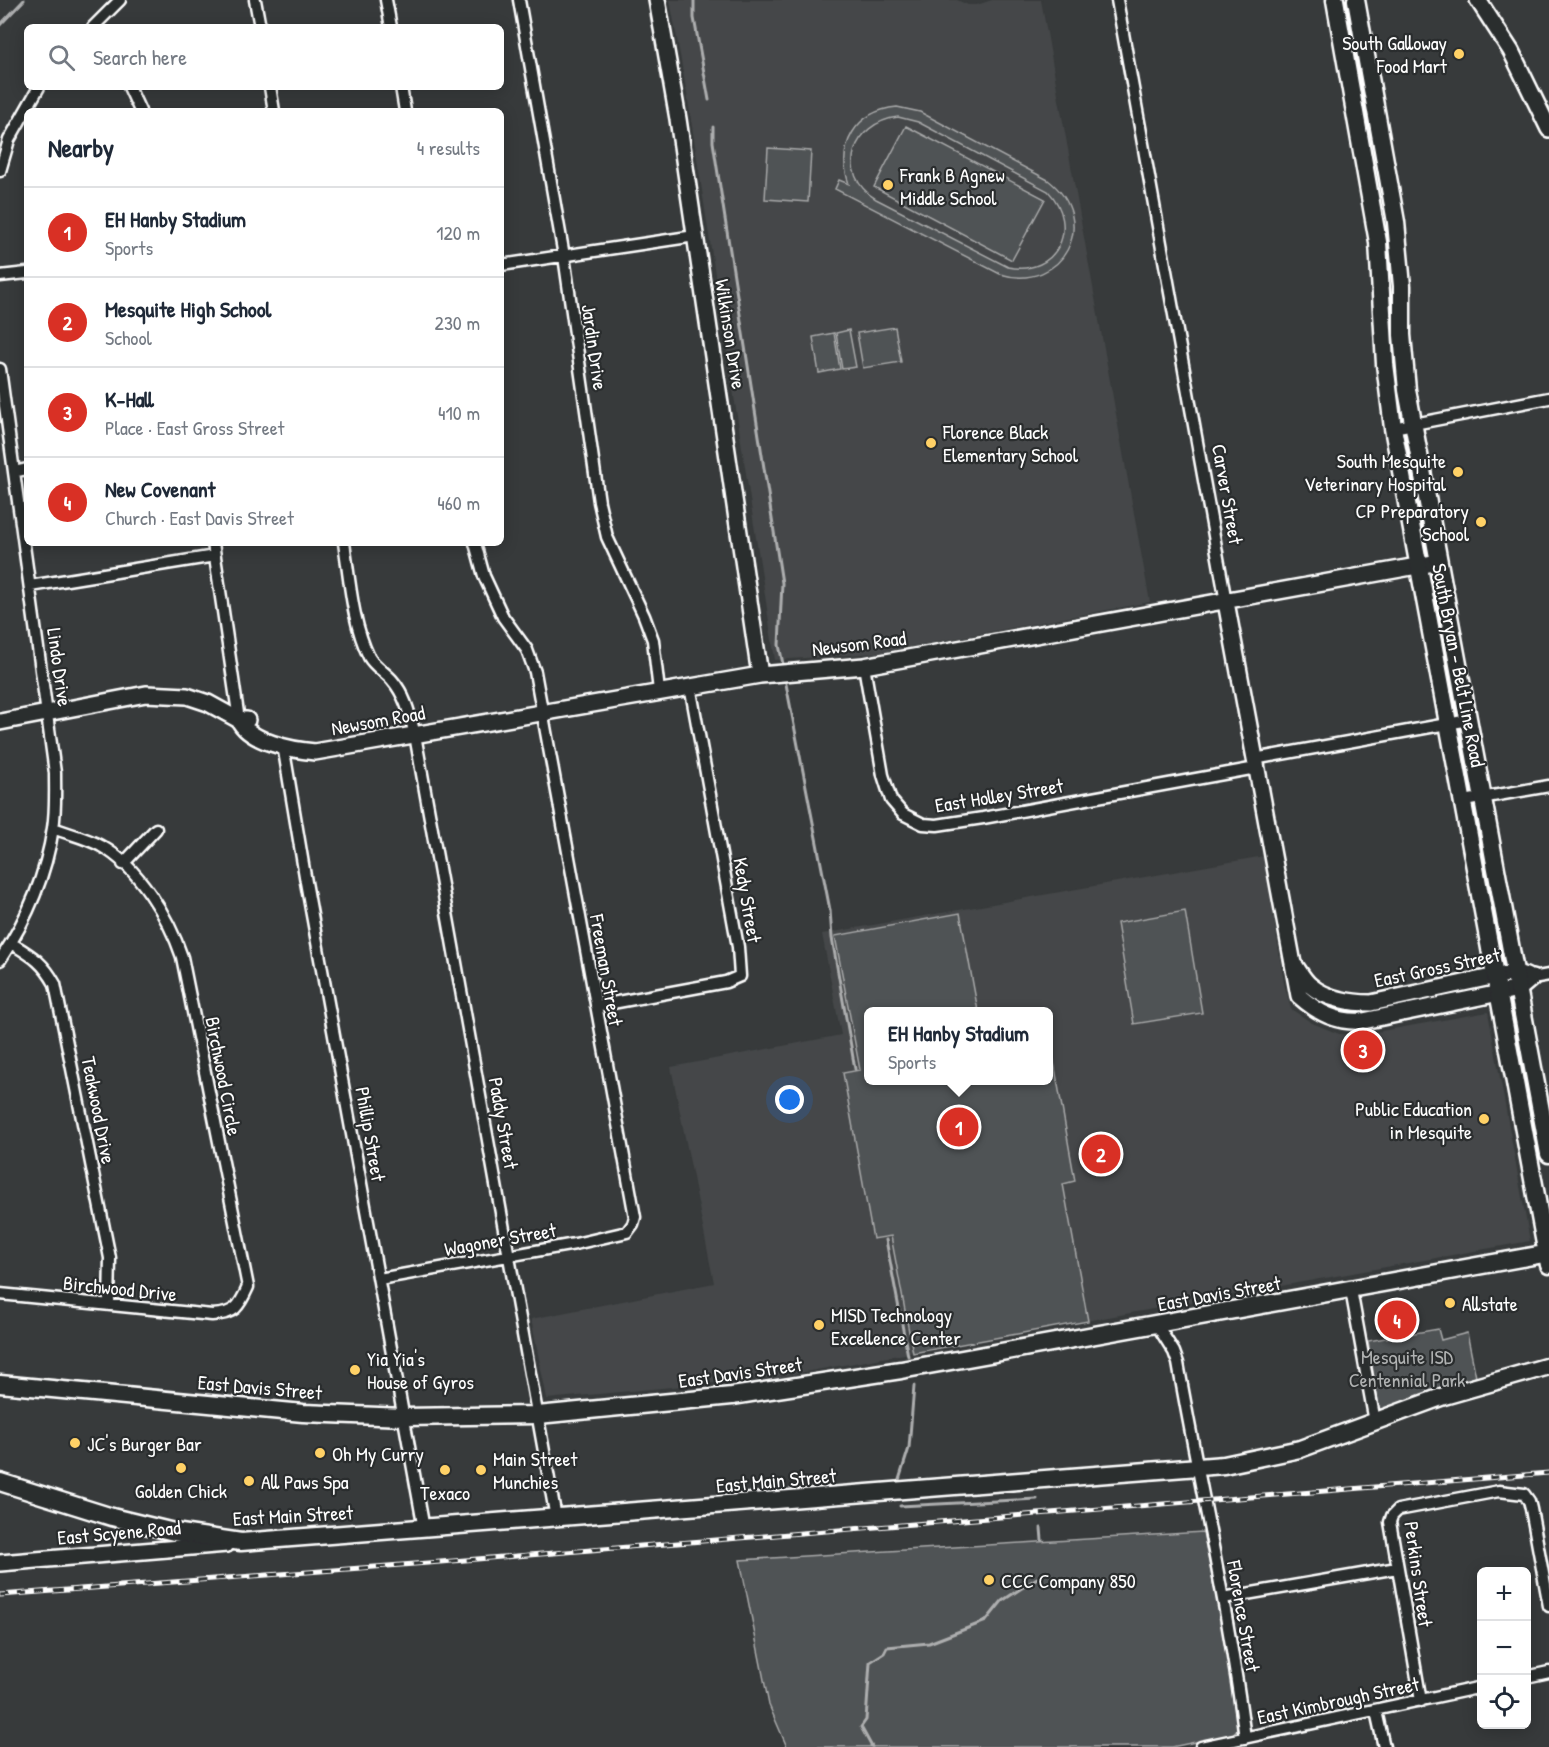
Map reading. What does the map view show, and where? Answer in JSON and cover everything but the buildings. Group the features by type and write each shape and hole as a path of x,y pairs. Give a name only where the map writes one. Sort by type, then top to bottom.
{"main road":[{"name":"South Bryan - Belt Line Road","path":"1335,0 1378,242 1384,364 1393,428 1548,1257"},
{"name":"South Bryan - Belt Line Road","path":"1356,0 1396,222 1402,286 1404,364 1414,424 1501,894 1522,980 1549,1154"},
{"path":"1340,27 1360,23"},
{"path":"1436,655 1456,651"},
{"path":"1482,897 1501,894"},
{"name":"East Davis Street","path":"0,1384 284,1412 405,1417 538,1415 732,1396 897,1371 1548,1257"},
{"name":"East Main Street","path":"0,1482 112,1517 174,1532 241,1542 424,1529 1197,1468 1256,1459 1300,1449 1444,1396 1549,1366"}],"street":[{"path":"96,24 120,0"},
{"path":"255,0 259,24"},
{"path":"386,0 390,24"},
{"name":"Jardin Drive","path":"519,0 564,256 599,502 607,537 645,616 652,640 659,691"},
{"name":"Wilkinson Drive","path":"657,0 678,119 760,675"},
{"name":"Carver Street","path":"1117,0 1299,996"},
{"path":"1478,0 1511,51 1549,129"},
{"path":"27,108 37,90"},
{"path":"130,90 139,108"},
{"path":"270,90 274,108"},
{"path":"402,90 404,108"},
{"path":"0,171 9,140 24,114"},
{"path":"504,265 695,236"},
{"path":"0,276 24,273"},
{"name":"Lindo Drive","path":"0,369 24,543"},
{"path":"1393,428 1549,398"},
{"path":"14,471 24,469"},
{"name":"Lindo Drive","path":"0,960 36,892 53,828 55,772 24,546"},
{"path":"213,546 239,720"},
{"name":"Paddy Street","path":"344,546 360,637 371,660 392,680 404,697 415,735 556,1518"},
{"name":"Freeman Street","path":"476,546 484,576 502,617 527,650 535,672 635,1217 627,1232"},
{"path":"30,586 215,556"},
{"name":"Newsom Road","path":"0,722 146,694 173,694 208,703 239,720 242,727 270,744 315,752 760,675 864,666 1439,562"},
{"name":"East Holley Street","path":"864,666 883,776 891,800 903,814 923,824 948,823 1469,720"},
{"name":"Kedy Street","path":"596,1006 726,982 740,976 738,947 690,686"},
{"name":"Phillip Street","path":"283,745 424,1529"},
{"path":"1464,801 1549,786"},
{"name":"Birchwood Circle","path":"53,828 102,846 123,864 151,894 175,935 182,957 248,1287 240,1305 235,1308"},
{"path":"123,864 156,829"},
{"name":"Teakwood Drive","path":"11,943 39,960 55,984 110,1257 109,1305"},
{"name":"East Gross Street","path":"1292,962 1310,986 1326,994 1357,1003 1371,1003 1496,975 1522,980"},
{"name":"East Gross Street","path":"1299,996 1314,1008 1331,1017 1347,1022 1364,1021 1499,993 1522,980 1549,975"},
{"path":"1529,1163 1549,1160"},
{"name":"Wagoner Street","path":"379,1279 575,1244 627,1232"},
{"path":"1351,1290 1375,1422"},
{"name":"Birchwood Drive","path":"0,1294 212,1315 224,1314 235,1308"},
{"path":"1157,1325 1174,1352 1178,1363 1197,1468 1206,1480 1217,1534 1214,1549"},
{"name":"Florence Street","path":"1197,1468 1223,1598 1245,1738"},
{"name":"Perkins Street","path":"1421,1701 1390,1522 1398,1510 1499,1491 1524,1494 1532,1509 1549,1606"},
{"name":"East Scyene Road","path":"0,1563 241,1542"},
{"path":"1223,1598 1397,1568"},
{"path":"1531,1676 1549,1672"},
{"name":"East Kimbrough Street","path":"1201,1747 1477,1688"},
{"path":"1376,1711 1384,1747"}],"shaded area":[{"path":"670,0 957,0 968,5 977,5 992,0 1041,0 1150,602 878,653 775,660 687,94"},
{"path":"1264,856 1284,983 1291,1009 1312,1023 1339,1034 1359,1035 1488,1012 1530,1241 777,1377 547,1399 531,1319 714,1283 671,1067 841,1035 822,934"}],"green space":[{"path":"897,107 920,112 1048,180 1064,197 1072,215 1073,233 1068,250 1057,263 1042,273 1022,277 1000,274 835,189 839,180 849,184 845,156 852,133 870,115","holes":["898,117 918,122 1048,191 1058,205 1063,219 1063,233 1059,246 1051,257 1040,264 1025,268 1008,267 876,199 863,189 853,164 854,151 860,139 869,129 882,121"]},
{"path":"906,126 1045,199 1012,260 874,187"},
{"path":"768,148 811,151 808,202 765,199"},
{"path":"895,327 901,362 863,368 857,333"},
{"path":"849,330 856,367 842,369 836,333"},
{"path":"834,333 840,369 819,373 813,337"},
{"path":"1185,911 1202,1013 1134,1024 1117,923"},
{"path":"960,913 977,1007 864,1007 864,1085 1053,1085 1053,1057 1075,1181 1063,1184 1088,1321 913,1353 891,1236 873,1239 843,1073 860,1070 835,936"},
{"name":"Mesquite ISD Centennial Park","path":"1438,1329 1441,1340 1467,1333 1476,1377 1382,1410 1379,1408 1368,1341"},
{"path":"1203,1532 1239,1711 1239,1727 1233,1734 1172,1747 787,1747 769,1705 740,1560"}],"waterway":[{"path":"0,25 24,0"},
{"path":"694,0 694,18 709,100"},
{"path":"713,127 713,142 782,583 779,645 783,664"},
{"path":"786,684 830,910 832,938 855,1069"},
{"path":"886,1240 908,1356"},
{"path":"898,1483 909,1448 914,1386"},
{"path":"900,1506 1037,1499"},
{"path":"1041,1528 1042,1540"},
{"path":"872,1747 861,1727 866,1720 870,1662 884,1653 887,1647 929,1643 986,1621 1002,1601 1037,1578"}],"railway":[{"path":"0,1595 1549,1473"}],"place":[{"name":"South Galloway Food Mart","path":"1459,54"},
{"name":"Frank B Agnew Middle School","path":"888,185"},
{"name":"Florence Black Elementary School","path":"931,443"},
{"name":"South Mesquite Veterinary Hospital","path":"1458,472"},
{"name":"CP Preparatory School","path":"1481,522"},
{"name":"K-Hall","path":"1363,1050"},
{"name":"Public Education in Mesquite","path":"1484,1119"},
{"name":"EH Hanby Stadium","path":"959,1127"},
{"name":"Mesquite High School","path":"1101,1154"},
{"name":"Allstate","path":"1450,1303"},
{"name":"New Covenant","path":"1397,1320"},
{"name":"MISD Technology Excellence Center","path":"819,1325"},
{"name":"Yia Yia's House of Gyros","path":"355,1370"},
{"name":"JC's Burger Bar","path":"75,1443"},
{"name":"Oh My Curry","path":"320,1453"},
{"name":"Golden Chick","path":"181,1468"},
{"name":"Texaco","path":"445,1470"},
{"name":"Main Street Munchies","path":"481,1470"},
{"name":"All Paws Spa","path":"249,1481"},
{"name":"CCC Company 850","path":"989,1580"}]}
